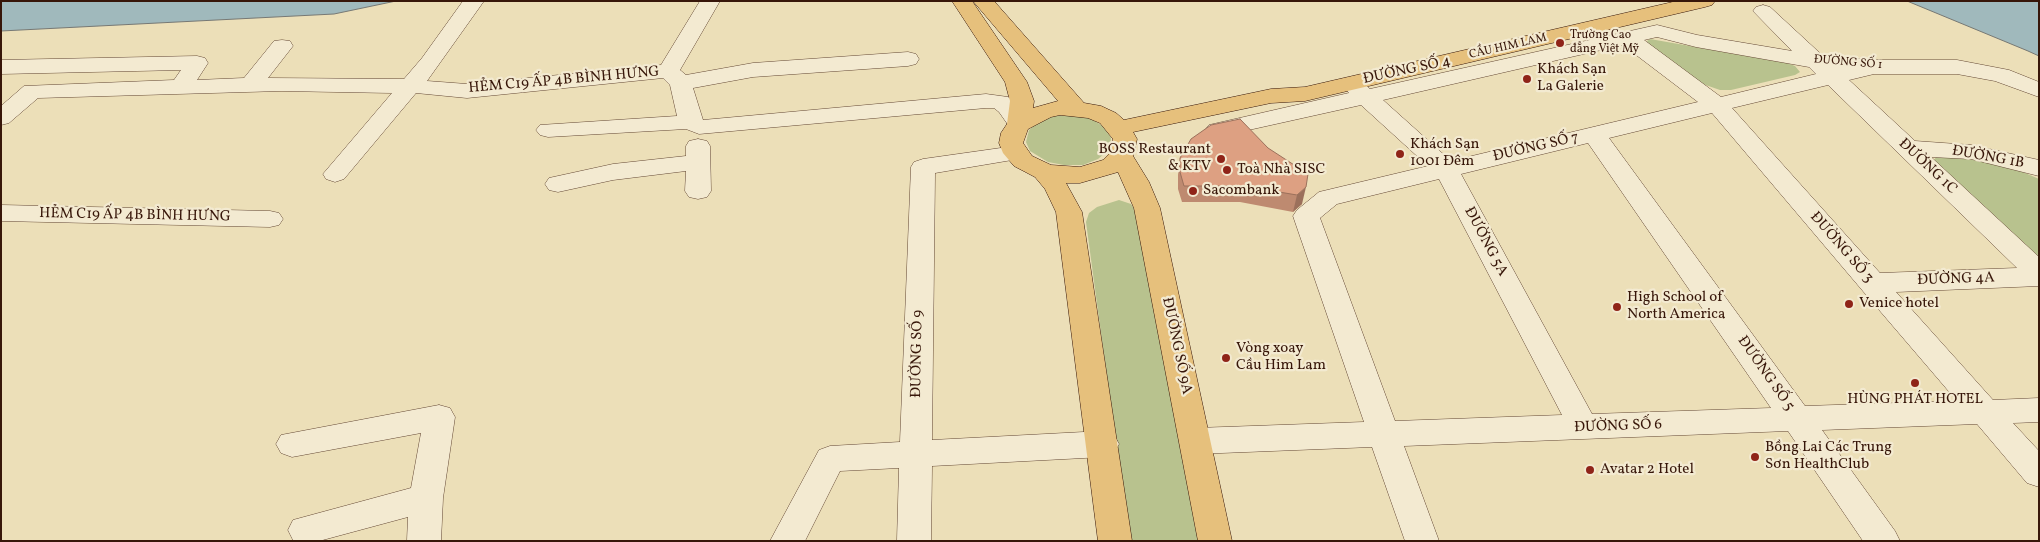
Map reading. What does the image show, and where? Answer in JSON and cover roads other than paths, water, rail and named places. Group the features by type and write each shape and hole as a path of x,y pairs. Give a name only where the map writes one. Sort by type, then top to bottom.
{"main road":[{"path":"962,1 1016,82 1022,100 1019,124 1013,133 1011,143 1014,153 1032,168 1044,172 1062,175 1098,172 1112,165 1120,142 1108,118 1076,108 1044,111 1019,124"},
{"path":"983,1 1076,108"},
{"name":"CẦU HIM LAM","path":"1448,53 1644,1"},
{"name":"CẦU HIM LAM","path":"1448,53 1705,1"},
{"name":"ĐƯỜNG SỐ 4","path":"1120,142 1271,96 1359,90 1448,53"},
{"name":"ĐƯỜNG SỐ 4","path":"1271,96 1292,81 1448,53"},
{"name":"ĐƯỜNG SỐ 9A","path":"1120,142 1147,208 1215,541"},
{"path":"1044,172 1056,186 1069,212 1103,444 1114,541"}],"street":[{"path":"336,174 448,40 474,1"},
{"path":"710,1 675,77 908,59"},
{"name":"ĐƯỜNG 1C","path":"1763,11 2039,273"},
{"name":"ĐƯỜNG SỐ 1","path":"1628,38 1657,31 1824,69"},
{"path":"1217,130 1359,90 1628,38"},
{"name":"ĐƯỜNG SỐ 4","path":"1448,53 1474,72 1628,38"},
{"name":"ĐƯỜNG SỐ 3","path":"1628,38 1717,105 2039,474"},
{"path":"250,85 282,46"},
{"path":"1,67 197,63 181,86"},
{"path":"1,118 58,65"},
{"name":"ĐƯỜNG SỐ 1","path":"1874,67 1957,67 2001,75 2039,90"},
{"name":"ĐƯỜNG SỐ 7","path":"1422,541 1306,216 1328,198 1717,105 1824,69 1874,67"},
{"name":"HẺM C19 ẤP 4B BÌNH HƯNG","path":"32,91 250,85 409,86 468,91 675,77 694,124 698,191"},
{"name":"ĐƯỜNG 5A","path":"1359,90 1447,170 1584,428"},
{"path":"548,130 694,124 986,101 1000,102 1008,107 1019,124"},
{"name":"ĐƯỜNG SỐ 5","path":"1594,134 1883,541"},
{"name":"ĐƯỜNG 1B","path":"1908,148 1971,152 2039,168"},
{"name":"ĐƯỜNG SỐ 9","path":"914,541 923,167 1014,153"},
{"path":"558,184 613,172 697,162"},
{"name":"HẺM C19 ẤP 4B BÌNH HƯNG","path":"1,213 270,219"},
{"name":"ĐƯỜNG 4A","path":"1872,283 2039,277"},
{"name":"ĐƯỜNG SỐ 6","path":"1196,441 2039,410"},
{"path":"292,444 439,417 426,498 424,541"},
{"path":"787,541 830,459 1103,444"},
{"path":"305,530 426,498"}],"water":[{"path":"1,1 396,1 334,14 1,31"},
{"path":"1907,1 2039,1 2039,56 2028,51"}],"place":[{"name":"Trường Cao đẳng Việt Mỹ","path":"1560,43"},
{"name":"Khách Sạn La Galerie","path":"1527,79"},
{"name":"Khách Sạn 1001 Đêm","path":"1400,154"},
{"name":"BOSS Restaurant & KTV","path":"1221,159"},
{"name":"Toà Nhà SISC","path":"1227,170"},
{"name":"Sacombank","path":"1193,191"},
{"name":"Venice hotel","path":"1849,304"},
{"name":"High School of North America","path":"1617,307"},
{"name":"Vòng xoay Cầu Him Lam","path":"1226,358"},
{"name":"HÙNG PHÁT HOTEL","path":"1915,383"},
{"name":"Bồng Lai Các Trung Sơn HealthClub","path":"1755,457"},
{"name":"Avatar 2 Hotel","path":"1590,470"}]}
